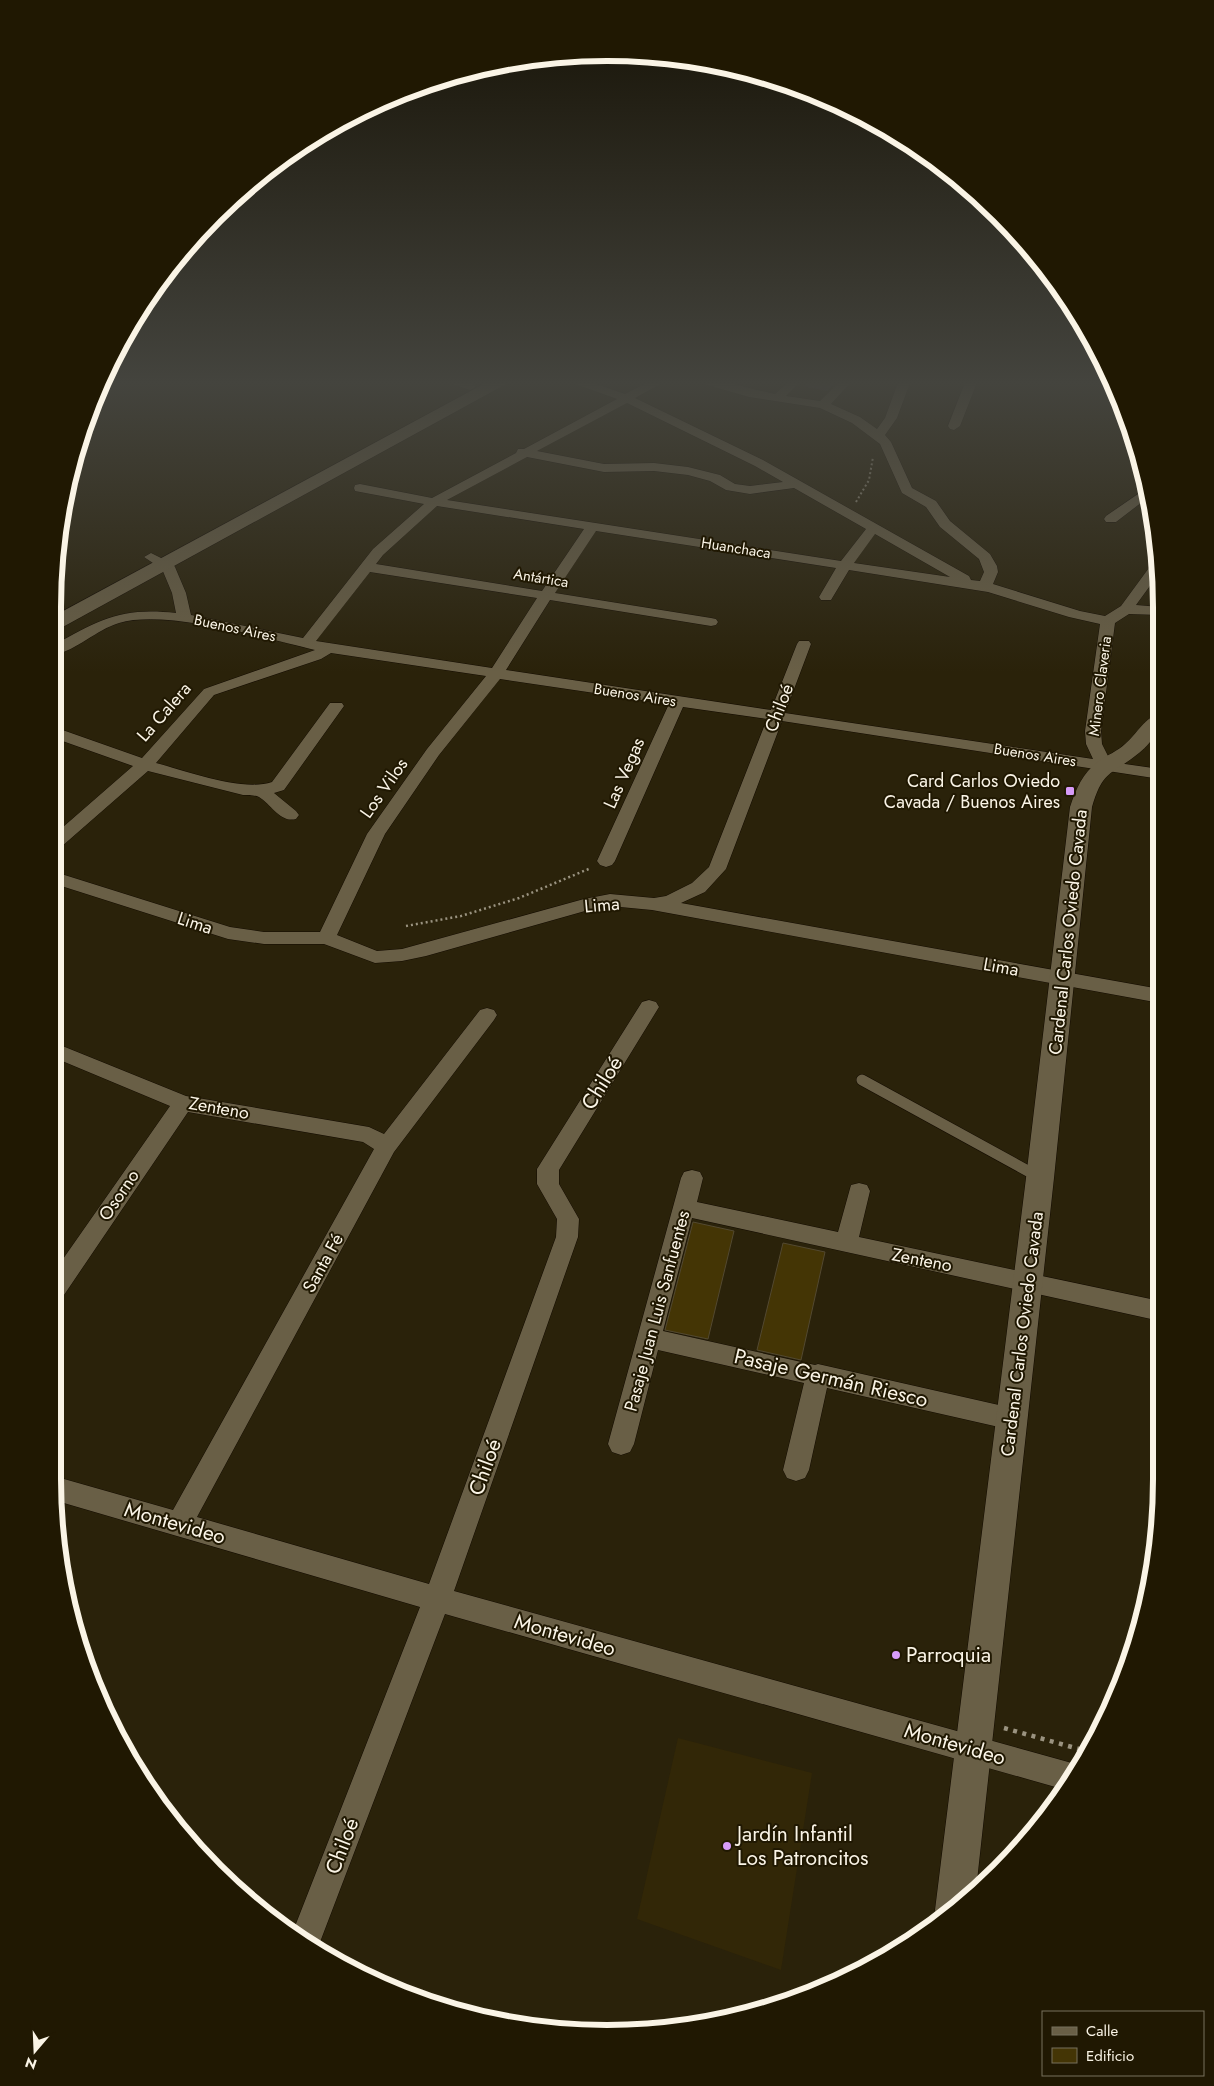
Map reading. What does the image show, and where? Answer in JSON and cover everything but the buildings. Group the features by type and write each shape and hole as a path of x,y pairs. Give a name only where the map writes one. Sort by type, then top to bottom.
{"main road":[{"path":"61,620 157,560 305,477"},
{"path":"61,606 157,560 315,477"}],"street":[{"path":"306,644 378,552 434,502 477,477"},
{"path":"712,477 731,488 750,490 795,484"},
{"path":"784,477 970,582"},
{"path":"902,477 908,490 931,504 945,524 985,558 991,572 985,586"},
{"name":"Huanchaca","path":"360,488 434,502 845,565 970,582 1072,615 1108,621"},
{"path":"1111,519 1141,497"},
{"name":"Los Vilos","path":"326,938 376,834 433,752 496,674 594,526"},
{"path":"826,597 845,565 873,528"},
{"name":"Buenos Aires","path":"157,560 168,567 179,593 184,618 236,627 328,648 1153,773"},
{"name":"Antártica","path":"366,567 711,622"},
{"name":"Minero Claveria","path":"1105,766 1094,744 1093,731 1108,621 1126,609 1152,573"},
{"path":"1126,609 1153,611"},
{"path":"61,647 107,621 126,616 146,615 184,618"},
{"name":"Chiloé","path":"652,904 674,901 687,895 710,880 717,870 804,644"},
{"name":"La Calera","path":"61,838 145,765 209,692 316,656 328,648"},
{"name":"Las Vegas","path":"606,861 678,701"},
{"path":"61,735 145,765 243,790 262,791 278,786 336,706"},
{"name":"Cardenal Carlos Oviedo Cavada","path":"955,1899 1040,1178 1081,807 1086,790 1094,777 1105,766 1132,749 1153,726"},
{"path":"262,791 290,816"},
{"name":"Lima","path":"61,880 228,933 264,938 326,938 375,957 402,955 584,905 610,900 652,904 1153,995"},
{"name":"Chiloé","path":"307,1935 438,1599 567,1237 568,1219 548,1184 548,1169 649,1007"},
{"name":"Santa Fé","path":"179,1525 386,1147 487,1015"},
{"name":"Zenteno","path":"61,1052 183,1102 369,1135 386,1147"},
{"name":"Osorno","path":"61,1281 183,1102"},
{"name":"Pasaje Juan Luis Sanfuentes","path":"621,1444 692,1178"},
{"path":"846,1244 859,1191"},
{"name":"Zenteno","path":"684,1208 1153,1309"},
{"name":"Pasaje Germán Riesco","path":"650,1338 818,1374 1012,1419"},
{"path":"796,1470 818,1374"},
{"name":"Montevideo","path":"61,1490 438,1599 1066,1775"}],"lane":[{"path":"862,1080 1040,1178"}],"path":[{"path":"840,509 858,501 870,477"},
{"path":"406,926 461,916 519,898 606,861"}],"shaded area":[{"name":"Jardín Infantil Los Patroncitos","path":"678,1738 812,1773 781,1970 637,1919"}],"place":[{"name":"Card Carlos Oviedo Cavada / Buenos Aires","path":"1070,791"},
{"name":"Parroquia","path":"896,1655"},
{"name":"Jardín Infantil Los Patroncitos","path":"727,1846"}]}
